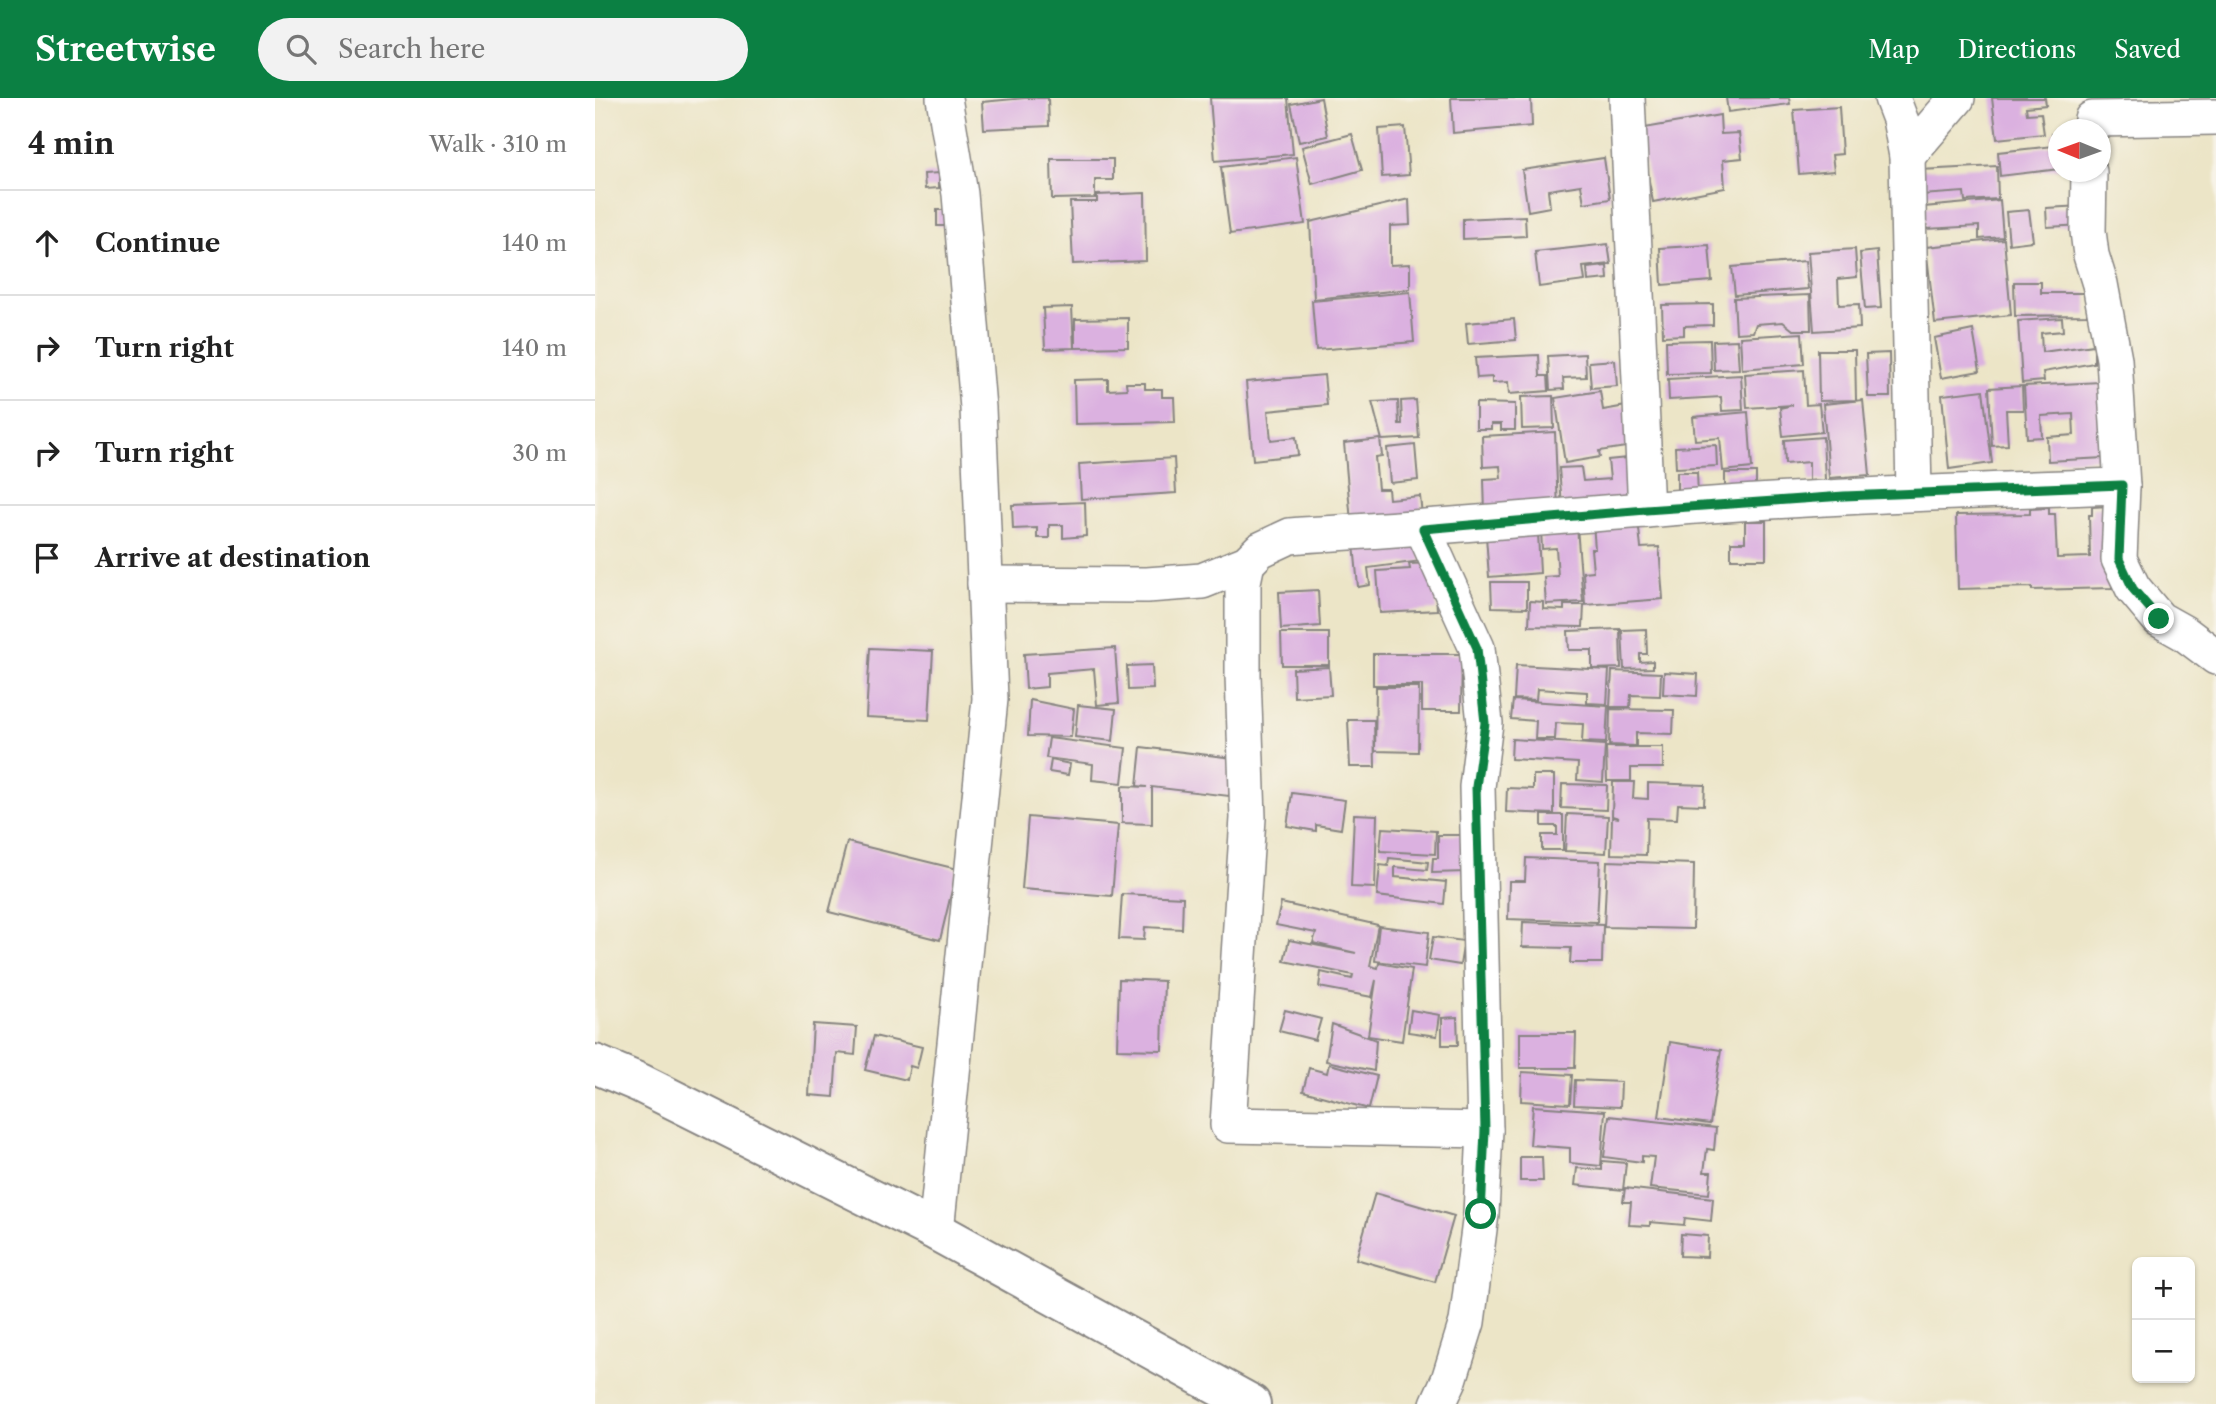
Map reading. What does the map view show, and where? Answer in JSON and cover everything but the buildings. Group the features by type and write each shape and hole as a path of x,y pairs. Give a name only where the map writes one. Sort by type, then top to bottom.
{"street":[{"path":"936,1231 990,699 978,408 960,194 944,98"},
{"path":"1627,98 1646,510"},
{"path":"1892,98 1900,119 1907,156 1914,493"},
{"path":"1907,156 1957,98"},
{"path":"2091,116 2216,117"},
{"path":"2089,182 2089,243 2100,284 2114,359 2122,485 2119,559 2133,589 2159,619 2184,633 2216,657"},
{"path":"985,584 1147,584 1202,581 1247,564 1260,550 1290,536 1423,529 1646,510 1914,493 2122,485"},
{"path":"1423,529 1477,648 1485,723 1476,787 1485,1130 1481,1214 1467,1322 1450,1380 1438,1404"},
{"path":"1247,564 1243,582 1243,675 1248,818 1228,1125 1485,1130"},
{"path":"595,1064 640,1083 936,1231 1251,1404"}],"route":[{"path":"1481,1214 1485,1130 1476,787 1485,723 1477,648 1423,529 1844,496 2122,485 2119,559 2133,589 2159,619"}]}
